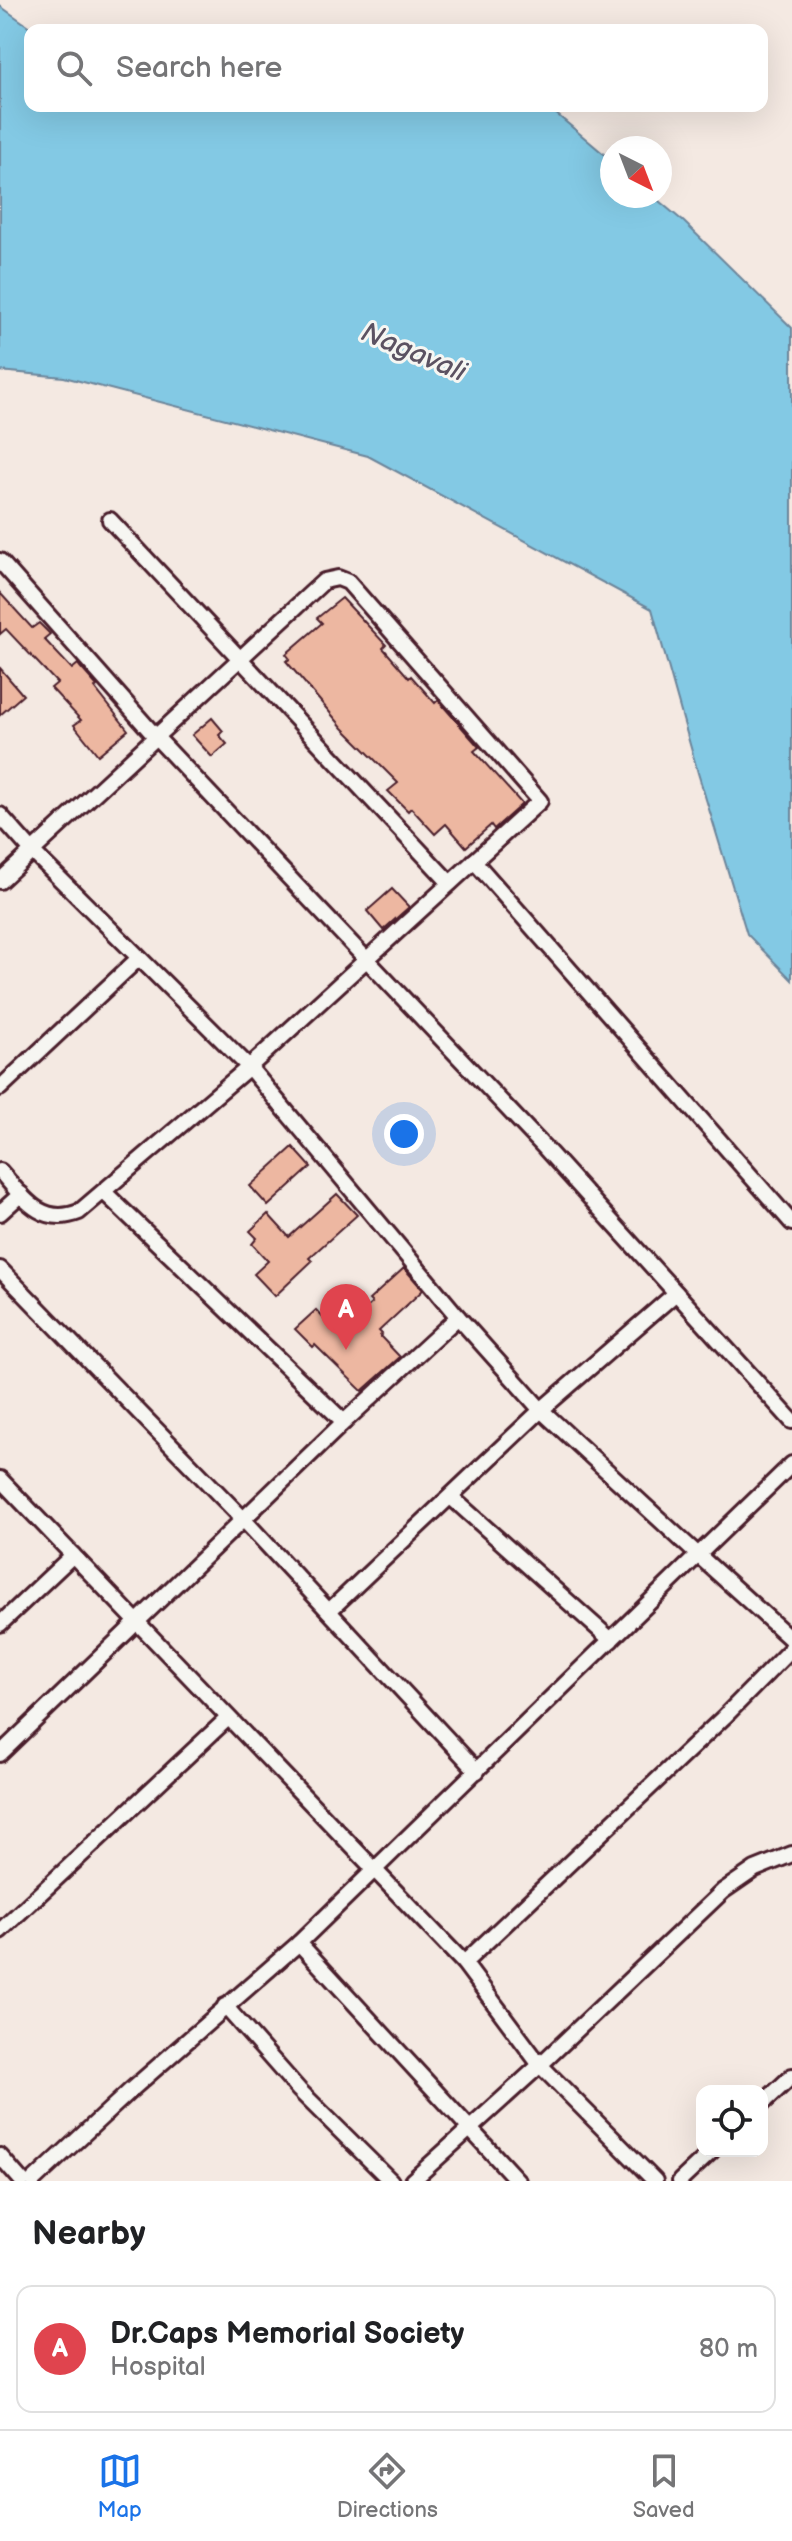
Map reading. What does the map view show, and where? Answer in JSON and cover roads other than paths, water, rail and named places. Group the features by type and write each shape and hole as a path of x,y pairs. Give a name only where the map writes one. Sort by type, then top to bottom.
{"street":[{"path":"110,520 450,883"},
{"path":"0,561 155,736 367,958 792,1421"},
{"path":"0,881 324,581 338,578 348,582 540,801 249,1067 79,1212 65,1218 52,1217 39,1211 0,1171"},
{"path":"0,815 32,851 249,1067 458,1317 541,1410 792,1640"},
{"path":"474,861 792,1223"},
{"path":"0,1088 139,958"},
{"path":"104,1192 344,1422"},
{"path":"0,1213 21,1194"},
{"path":"0,1269 244,1520 477,1771"},
{"path":"329,1611 541,1410 676,1293"},
{"path":"0,1754 344,1422 458,1317"},
{"path":"33,2181 299,1943 792,1464"},
{"path":"0,1479 464,1963 540,2065 655,2181"},
{"path":"451,1497 611,1640"},
{"path":"0,1624 73,1555"},
{"path":"464,1963 792,1648"},
{"path":"0,1931 228,1718"},
{"path":"412,2181 540,2065 723,1891 755,1869 792,1855"},
{"path":"299,1943 518,2181"},
{"path":"225,2006 299,2090 391,2181"},
{"path":"768,2098 792,2076"},
{"path":"0,2156 22,2181"},
{"path":"680,2181 706,2157"}],"water":[{"name":"Nagavali","path":"0,6 26,24 24,112 554,112 600,151 600,208 667,208 792,328 792,980 747,934 652,609 368,456 64,377 0,371"}],"place":[{"name":"Dr.Caps Memorial Society","path":"346,1350"}]}
